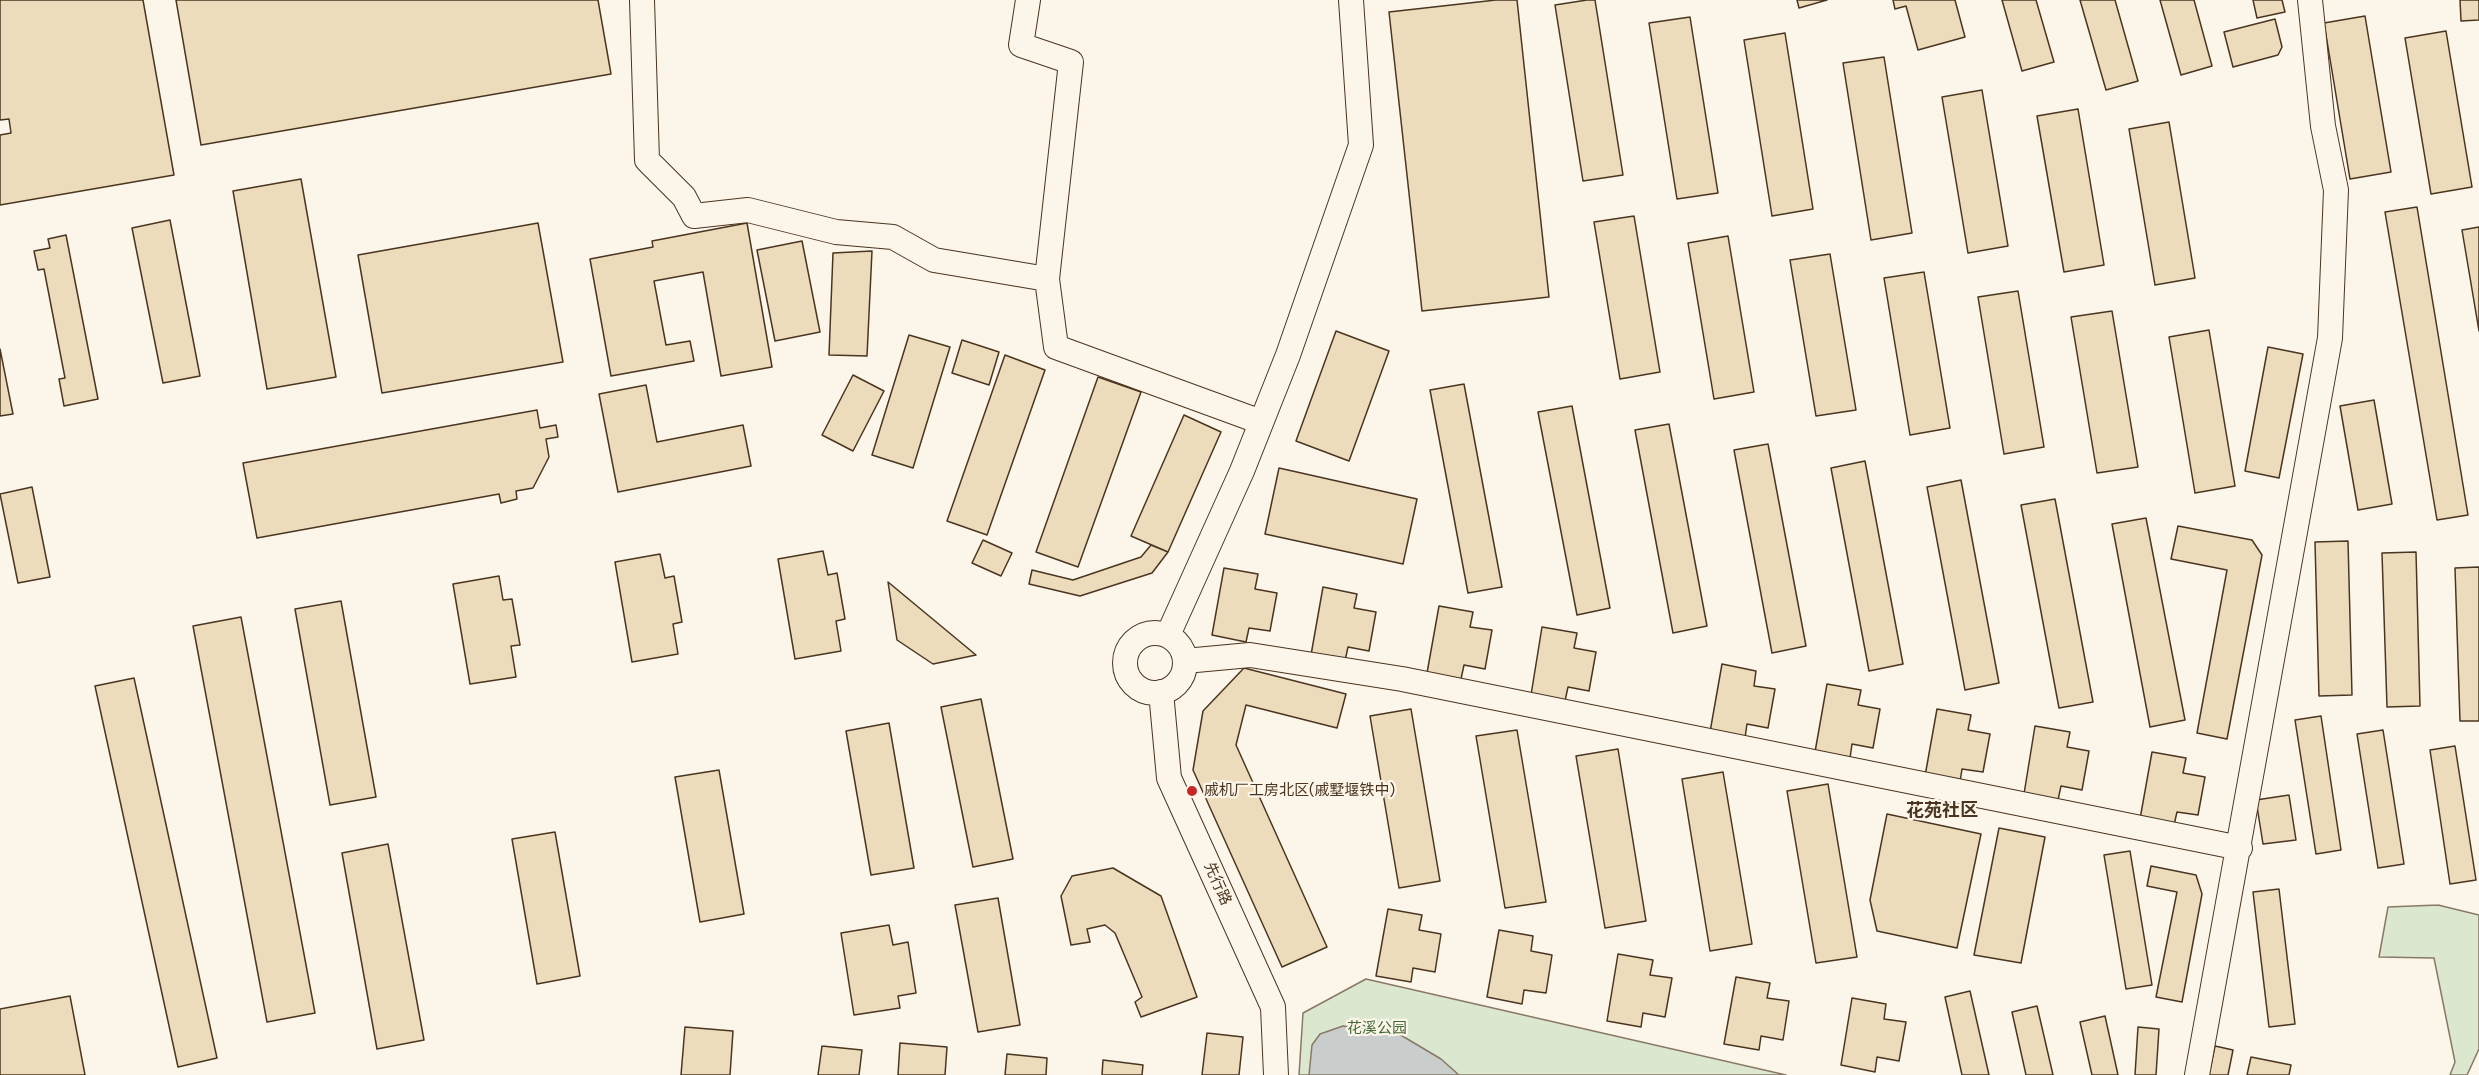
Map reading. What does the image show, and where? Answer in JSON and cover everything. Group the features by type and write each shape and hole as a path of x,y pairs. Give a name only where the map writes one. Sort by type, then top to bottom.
{"street":[{"path":"642,0 647,160 684,197 694,216 748,210 836,232 893,237 934,260 1047,279"},
{"path":"1028,0 1021,45 1071,63 1047,279 1056,346 1261,422"},
{"path":"1168,636 1242,471 1288,355 1361,145 1351,0"},
{"path":"2197,1075 2331,338 2336,190 2323,126 2310,0"},
{"path":"1148,633 1168,636 1176,642 1185,661 1184,671 1179,681 1171,688 1161,692 1148,692 1136,686 1128,676 1125,663 1128,650 1136,639 1148,633"},
{"path":"1185,661 1250,655 1402,679 2240,848"},
{"name":"先行路","path":"1161,692 1169,778 1273,1007 1276,1075"}],"green space":[{"path":"2438,905 2479,915 2479,1049 2467,1075 2450,1075 2455,1062 2434,958 2379,957 2388,907"},
{"name":"花溪公园","path":"1366,979 1786,1075 1299,1075 1303,1013"}],"shaded area":[{"path":"1343,1026 1399,1034 1441,1059 1459,1075 1309,1075 1312,1045 1320,1034"}],"building":[{"path":"0,0 143,0 174,175 0,205 0,135 11,133 9,119 0,120"},
{"path":"176,0 598,0 611,74 201,145"},
{"path":"1496,0 1517,0 1549,297 1422,311 1389,12"},
{"path":"1595,0 1623,175 1583,181 1555,5"},
{"path":"1797,0 1827,0 1799,8"},
{"path":"1893,0 1955,0 1965,37 1918,50 1906,6 1895,9"},
{"path":"2002,0 2036,0 2054,62 2022,71"},
{"path":"2080,0 2115,0 2138,81 2106,90"},
{"path":"2160,0 2194,0 2212,66 2181,75"},
{"path":"2253,0 2282,0 2285,12 2257,18"},
{"path":"2460,0 2479,0 2479,20 2461,21"},
{"path":"2365,16 2391,172 2350,179 2324,23"},
{"path":"1690,17 1718,193 1677,199 1649,23"},
{"path":"2275,19 2282,47 2278,55 2233,67 2224,32"},
{"path":"2446,31 2472,187 2431,194 2405,38"},
{"path":"1785,33 1813,209 1772,216 1744,40"},
{"path":"1884,57 1912,233 1871,240 1843,63"},
{"path":"1982,90 2008,246 1968,253 1942,97"},
{"path":"2078,109 2104,265 2064,272 2037,116"},
{"path":"2169,122 2195,278 2155,285 2129,129"},
{"path":"301,179 336,377 267,389 233,191"},
{"path":"2417,207 2468,515 2437,520 2385,212"},
{"path":"1634,216 1660,372 1620,379 1594,222"},
{"path":"170,220 200,376 163,383 132,228"},
{"path":"538,223 563,362 382,393 358,255"},
{"path":"747,223 772,367 721,376 703,272 654,281 666,345 690,341 694,361 611,376 590,259 653,247 652,241"},
{"path":"2479,227 2479,331 2462,230"},
{"path":"66,235 98,399 64,406 59,379 65,378 44,269 38,270 34,251 50,248 48,239"},
{"path":"1728,236 1754,392 1714,399 1688,243"},
{"path":"802,241 820,332 775,341 757,250"},
{"path":"872,251 867,356 829,355 833,253"},
{"path":"1830,254 1856,410 1816,416 1790,260"},
{"path":"1924,272 1950,428 1910,435 1884,278"},
{"path":"2018,291 2044,447 2004,454 1978,297"},
{"path":"2112,311 2138,467 2097,473 2071,317"},
{"path":"2209,330 2235,486 2195,493 2169,337"},
{"path":"1336,331 1389,351 1349,461 1296,441"},
{"path":"909,335 950,347 913,468 872,455"},
{"path":"962,340 999,352 989,385 952,373"},
{"path":"2268,347 2303,354 2279,478 2245,471"},
{"path":"0,349 13,414 0,416"},
{"path":"1005,355 1045,370 987,535 947,521"},
{"path":"853,375 884,391 853,451 822,435"},
{"path":"1098,377 1141,392 1078,567 1036,552"},
{"path":"1464,384 1502,587 1468,593 1430,390"},
{"path":"646,385 657,442 743,425 751,466 618,492 599,394"},
{"path":"2374,400 2392,504 2358,510 2340,406"},
{"path":"1572,406 1610,608 1577,615 1538,412"},
{"path":"537,410 540,428 556,425 558,437 546,439 549,457 533,488 516,491 517,499 501,503 499,494 257,538 243,463"},
{"path":"1184,415 1221,432 1168,552 1131,536"},
{"path":"1669,424 1707,626 1673,633 1635,430"},
{"path":"1768,444 1806,646 1772,653 1734,450"},
{"path":"1865,461 1903,664 1869,671 1831,468"},
{"path":"1279,468 1417,499 1403,564 1265,534"},
{"path":"1961,480 1999,683 1965,690 1927,487"},
{"path":"32,487 50,577 18,583 0,494"},
{"path":"2055,499 2093,702 2059,708 2021,505"},
{"path":"2146,518 2185,720 2150,727 2112,524"},
{"path":"2178,526 2252,540 2262,555 2227,739 2197,733 2227,570 2171,559"},
{"path":"983,540 1012,553 1001,576 972,563"},
{"path":"2348,541 2352,695 2319,696 2315,542"},
{"path":"1151,545 1168,552 1152,573 1080,596 1029,584 1032,570 1073,580 1141,557"},
{"path":"823,551 828,575 837,573 845,619 836,621 841,651 795,659 778,559"},
{"path":"2416,552 2420,706 2387,707 2382,553"},
{"path":"660,554 665,578 674,576 682,622 673,624 678,654 632,662 615,562"},
{"path":"2479,567 2479,721 2460,721 2455,568"},
{"path":"1224,568 1258,574 1255,589 1277,593 1270,631 1249,628 1246,642 1212,635"},
{"path":"499,576 503,600 512,599 520,645 511,646 516,677 470,684 453,584"},
{"path":"888,582 976,655 933,664 897,640"},
{"path":"1323,587 1357,594 1354,608 1376,612 1369,651 1348,647 1345,661 1311,655"},
{"path":"341,601 376,797 330,805 295,609"},
{"path":"1439,606 1473,612 1470,627 1492,630 1485,669 1464,665 1461,679 1427,673"},
{"path":"241,617 315,1013 267,1022 193,626"},
{"path":"1542,627 1577,633 1574,648 1596,652 1589,691 1568,687 1565,701 1531,695"},
{"path":"1722,664 1756,671 1754,686 1775,689 1768,728 1747,724 1745,738 1710,732"},
{"path":"1244,668 1346,694 1337,728 1246,705 1236,745 1327,947 1282,967 1193,770 1203,711"},
{"path":"134,678 217,1058 178,1067 95,686"},
{"path":"1827,684 1861,690 1858,705 1880,709 1873,748 1852,744 1850,758 1815,752"},
{"path":"981,699 1013,859 973,867 941,707"},
{"path":"1411,709 1440,881 1399,888 1370,716"},
{"path":"1937,709 1971,715 1968,730 1990,734 1983,772 1962,769 1960,782 1925,776"},
{"path":"2321,716 2341,850 2316,854 2295,720"},
{"path":"889,723 914,868 871,875 846,731"},
{"path":"2035,726 2070,732 2067,747 2089,751 2082,790 2061,786 2058,800 2024,794"},
{"path":"1517,730 1546,902 1505,908 1476,736"},
{"path":"2383,730 2404,864 2378,868 2357,734"},
{"path":"2455,746 2476,880 2450,884 2430,750"},
{"path":"1618,749 1646,921 1605,928 1576,756"},
{"path":"2152,752 2186,758 2183,773 2205,777 2198,815 2177,812 2174,825 2140,819"},
{"path":"719,770 744,914 700,922 675,777"},
{"path":"1723,772 1752,944 1710,951 1682,779"},
{"path":"1828,784 1857,957 1816,963 1787,791"},
{"path":"2289,795 2296,840 2263,844 2256,800"},
{"path":"1887,814 1981,834 1957,948 1877,931 1870,900"},
{"path":"1999,828 2045,837 2021,963 1974,955"},
{"path":"555,832 580,976 537,984 512,839"},
{"path":"388,844 424,1040 377,1049 342,853"},
{"path":"2130,851 2152,985 2126,989 2104,855"},
{"path":"2151,866 2196,875 2202,894 2182,1002 2156,997 2177,892 2147,886"},
{"path":"1113,868 1161,896 1197,997 1141,1017 1135,1002 1142,997 1115,933 1105,925 1087,929 1090,942 1071,945 1061,896 1072,876"},
{"path":"2279,889 2295,1024 2269,1027 2253,892"},
{"path":"998,898 1020,1025 978,1032 955,905"},
{"path":"1388,909 1422,915 1419,930 1441,934 1435,972 1413,968 1411,982 1376,976"},
{"path":"889,925 893,945 908,942 916,993 898,996 900,1008 854,1015 841,933"},
{"path":"1499,930 1533,936 1531,951 1552,955 1546,993 1524,990 1522,1004 1487,997"},
{"path":"1618,954 1653,960 1650,975 1672,978 1665,1017 1643,1013 1641,1027 1607,1021"},
{"path":"1736,977 1770,983 1767,998 1789,1001 1783,1040 1761,1036 1759,1050 1724,1044"},
{"path":"1970,991 1989,1075 1962,1075 1945,997"},
{"path":"70,996 85,1075 0,1075 0,1009"},
{"path":"1852,998 1886,1004 1884,1019 1906,1022 1899,1061 1877,1057 1875,1072 1841,1065"},
{"path":"2037,1006 2053,1075 2026,1075 2012,1012"},
{"path":"2105,1016 2118,1075 2092,1075 2080,1022"},
{"path":"685,1027 733,1031 730,1075 681,1075"},
{"path":"2138,1027 2159,1029 2156,1075 2135,1075"},
{"path":"1207,1033 1243,1037 1239,1075 1202,1075"},
{"path":"900,1043 947,1047 945,1075 898,1075"},
{"path":"822,1046 862,1050 859,1075 818,1075"},
{"path":"2215,1046 2233,1050 2228,1075 2209,1075"},
{"path":"1007,1054 1047,1058 1046,1075 1005,1075"},
{"path":"2251,1057 2291,1065 2289,1075 2247,1075"},
{"path":"1103,1060 1143,1065 1142,1075 1102,1075"}],"place":[{"name":"戚机厂工房北区(戚墅堰铁中)","path":"1192,791"}],"district":[{"name":"花苑社区","path":"1942,811"}]}
